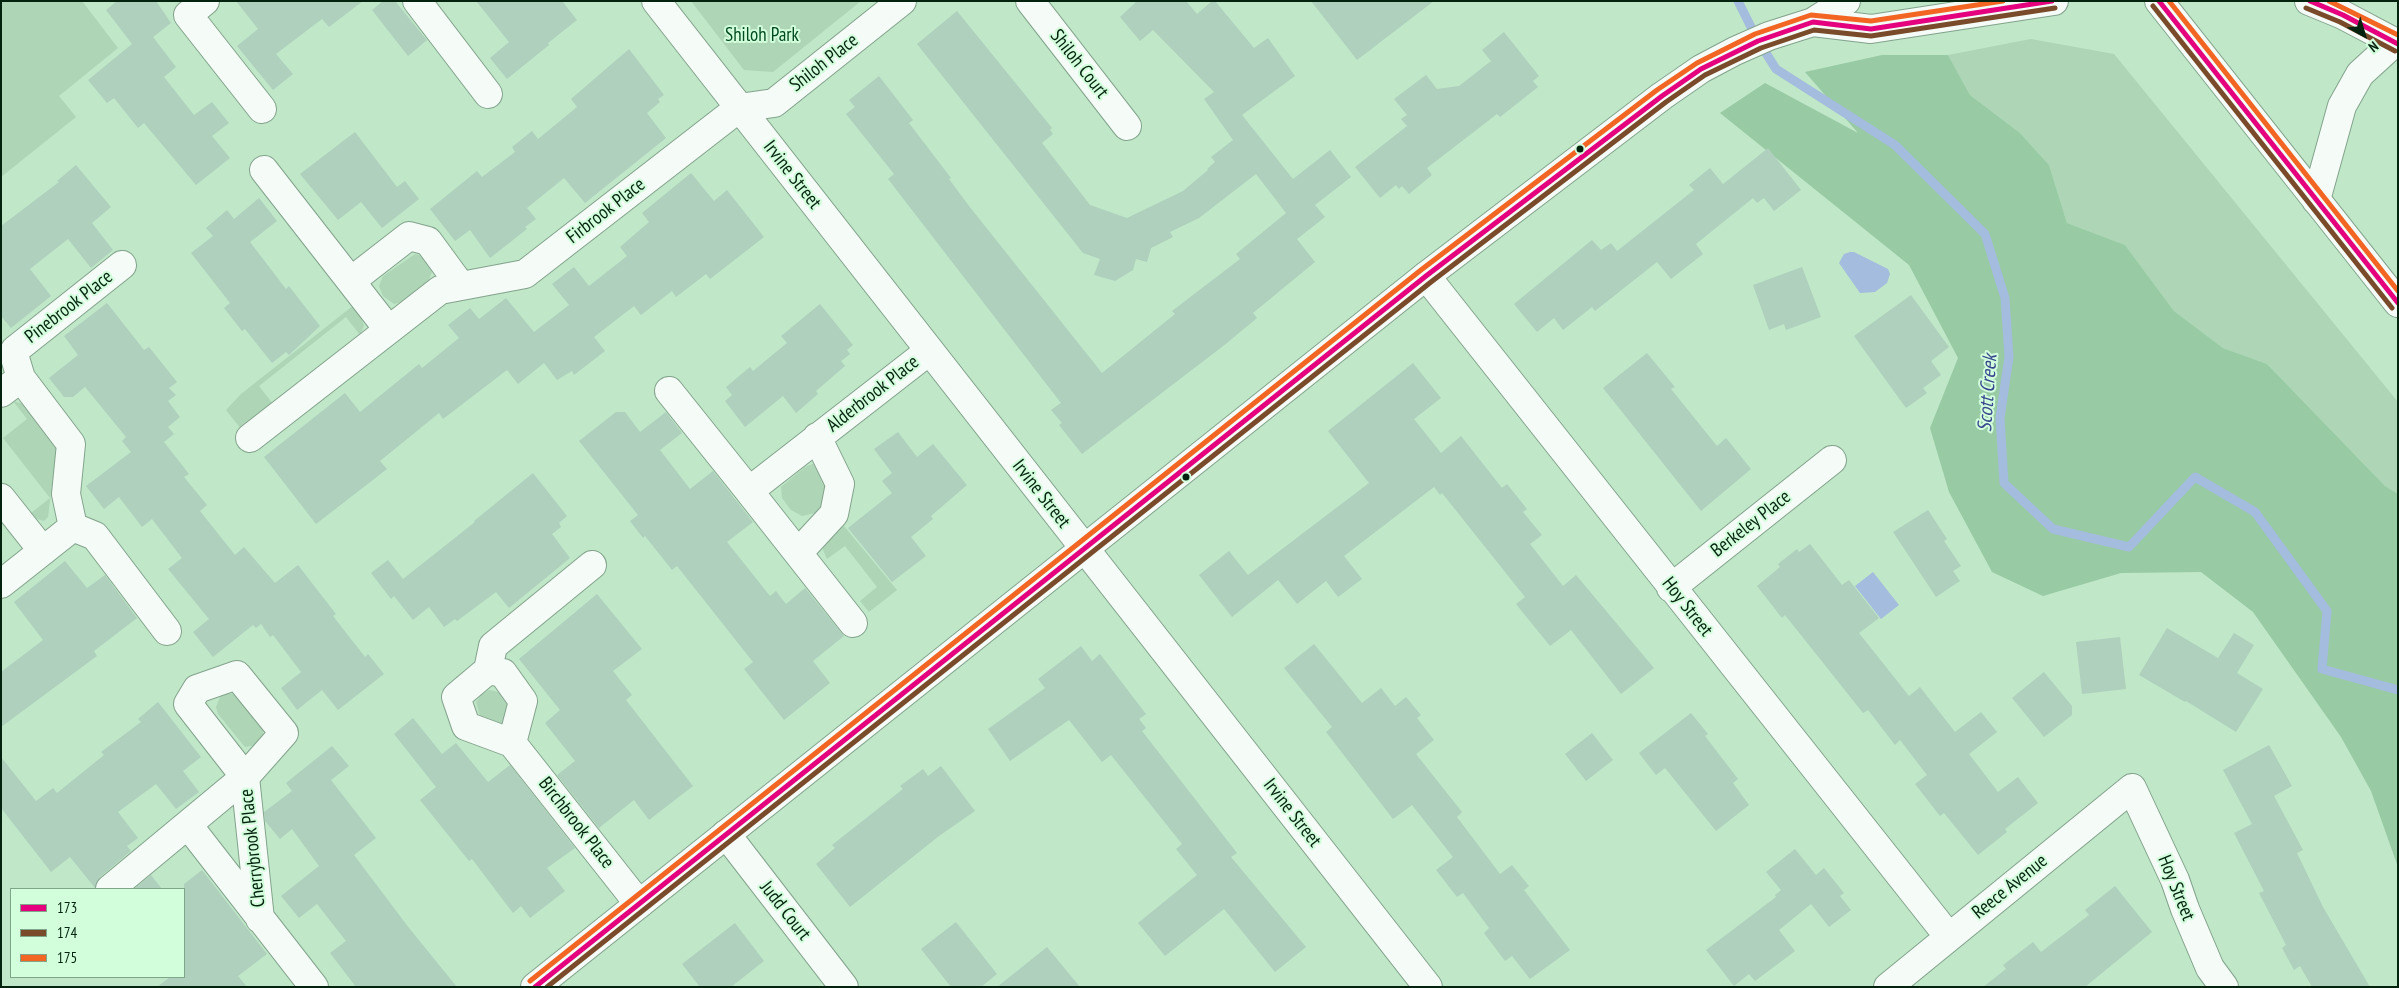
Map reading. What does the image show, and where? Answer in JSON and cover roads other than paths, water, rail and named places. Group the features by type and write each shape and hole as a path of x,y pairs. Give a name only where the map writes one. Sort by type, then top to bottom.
{"street":[{"path":"417,1 488,94"},
{"name":"Irvine Street","path":"656,1 1428,987"},
{"name":"Shiloh Place","path":"739,108 774,103 902,1"},
{"name":"Shiloh Court","path":"1030,1 1127,126"},
{"path":"536,987 1426,276 1662,96 1714,62 1758,41 1809,23 1846,1"},
{"path":"1809,23 1871,29 2054,1"},
{"path":"2159,1 2398,303"},
{"path":"2309,1 2344,15 2396,43 2360,74 2342,106 2316,200"},
{"path":"190,6 262,109"},
{"name":"Firbrook Place","path":"250,438 440,290 525,274 739,108"},
{"path":"264,170 388,329"},
{"path":"351,281 408,236 428,241 462,286"},
{"name":"Pinebrook Place","path":"74,527 66,494 71,444 11,386 15,350 122,265"},
{"name":"Hoy Street","path":"1426,276 1949,937"},
{"name":"Alderbrook Place","path":"749,491 929,351"},
{"path":"669,390 853,623"},
{"name":"Alderbrook Place","path":"798,553 834,514 840,484 817,437"},
{"name":"Berkeley Place","path":"1671,588 1832,460"},
{"path":"1,498 43,551"},
{"path":"1,584 74,527 95,536 168,631"},
{"path":"488,670 503,673 523,701 512,743 466,726 456,697 488,670 493,646 592,565"},
{"name":"Birchbrook Place","path":"512,743 639,904"},
{"name":"Cherrybrook Place","path":"111,888 245,777 260,919"},
{"name":"Hoy Street","path":"2132,788 2175,880 2210,968 2224,987"},
{"name":"Reece Avenue","path":"1888,987 2132,788"},
{"name":"Cherrybrook Place","path":"188,825 314,987"},
{"name":"Judd Court","path":"726,834 844,987"}],"water":[{"path":"1854,252 1888,269 1890,274 1887,283 1875,292 1860,293 1839,263 1844,254"},
{"path":"1873,572 1899,605 1881,619 1855,586"}],"waterway":[{"name":"Scott Creek","path":"1738,1 1757,39 1776,69 1895,145 1985,234 2005,298 2009,357 2000,418 2004,483 2053,529 2129,547 2195,477 2255,512 2327,611 2322,669 2398,690"}],"park label":[{"name":"Shiloh Park","path":"762,36"}]}
